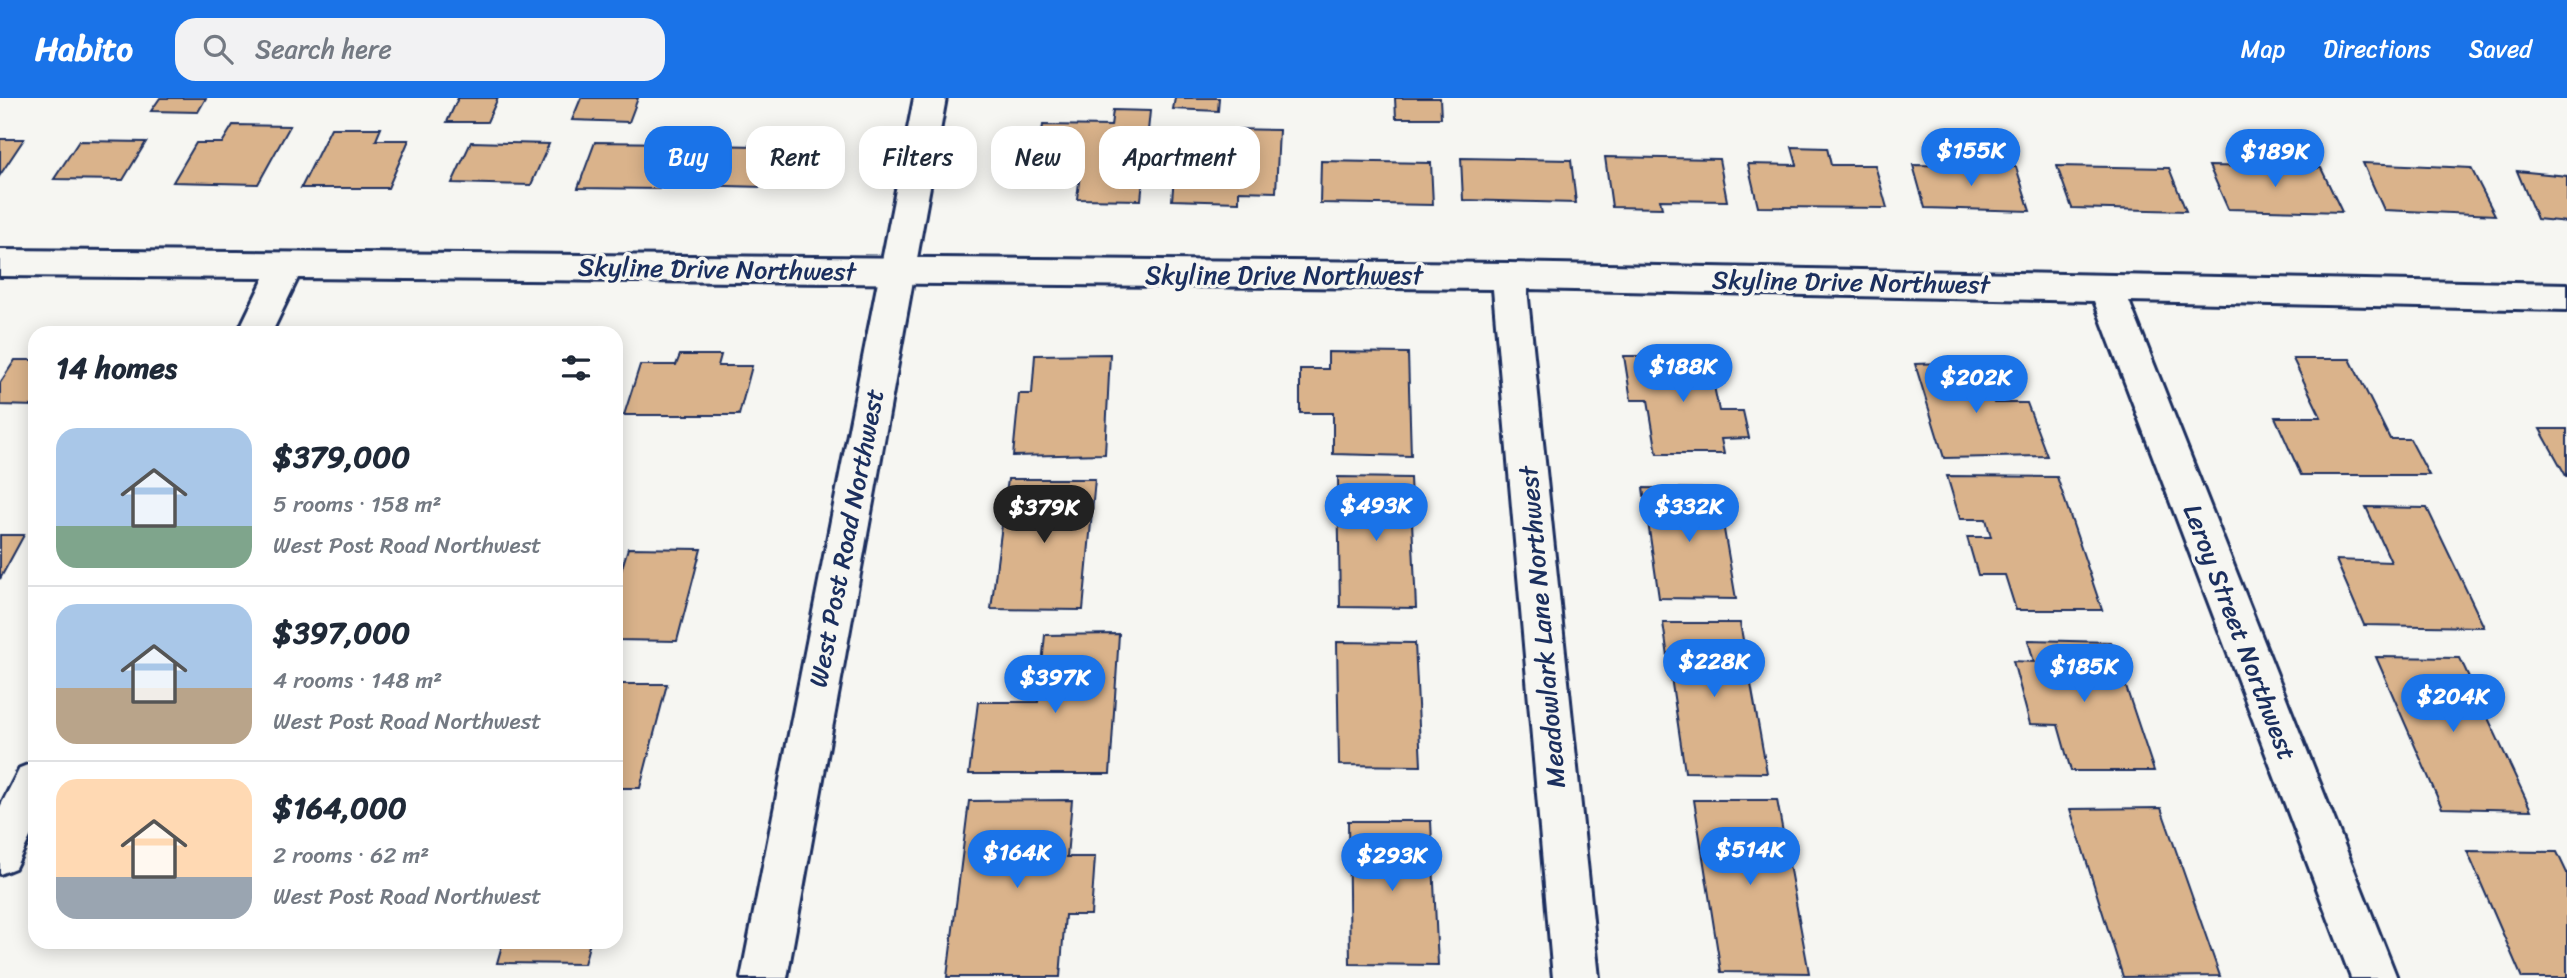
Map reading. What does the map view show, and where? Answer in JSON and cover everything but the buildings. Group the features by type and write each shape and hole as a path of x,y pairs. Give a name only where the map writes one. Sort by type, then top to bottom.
{"street":[{"name":"West Post Road Northwest","path":"764,978 930,98"},
{"name":"Skyline Drive Northwest","path":"0,263 1509,276 2567,297"},
{"path":"258,326 288,264"},
{"name":"Meadowlark Lane Northwest","path":"1509,276 1576,978"},
{"name":"Leroy Street Northwest","path":"2106,287 2374,978"},
{"path":"0,853 28,796"}]}
